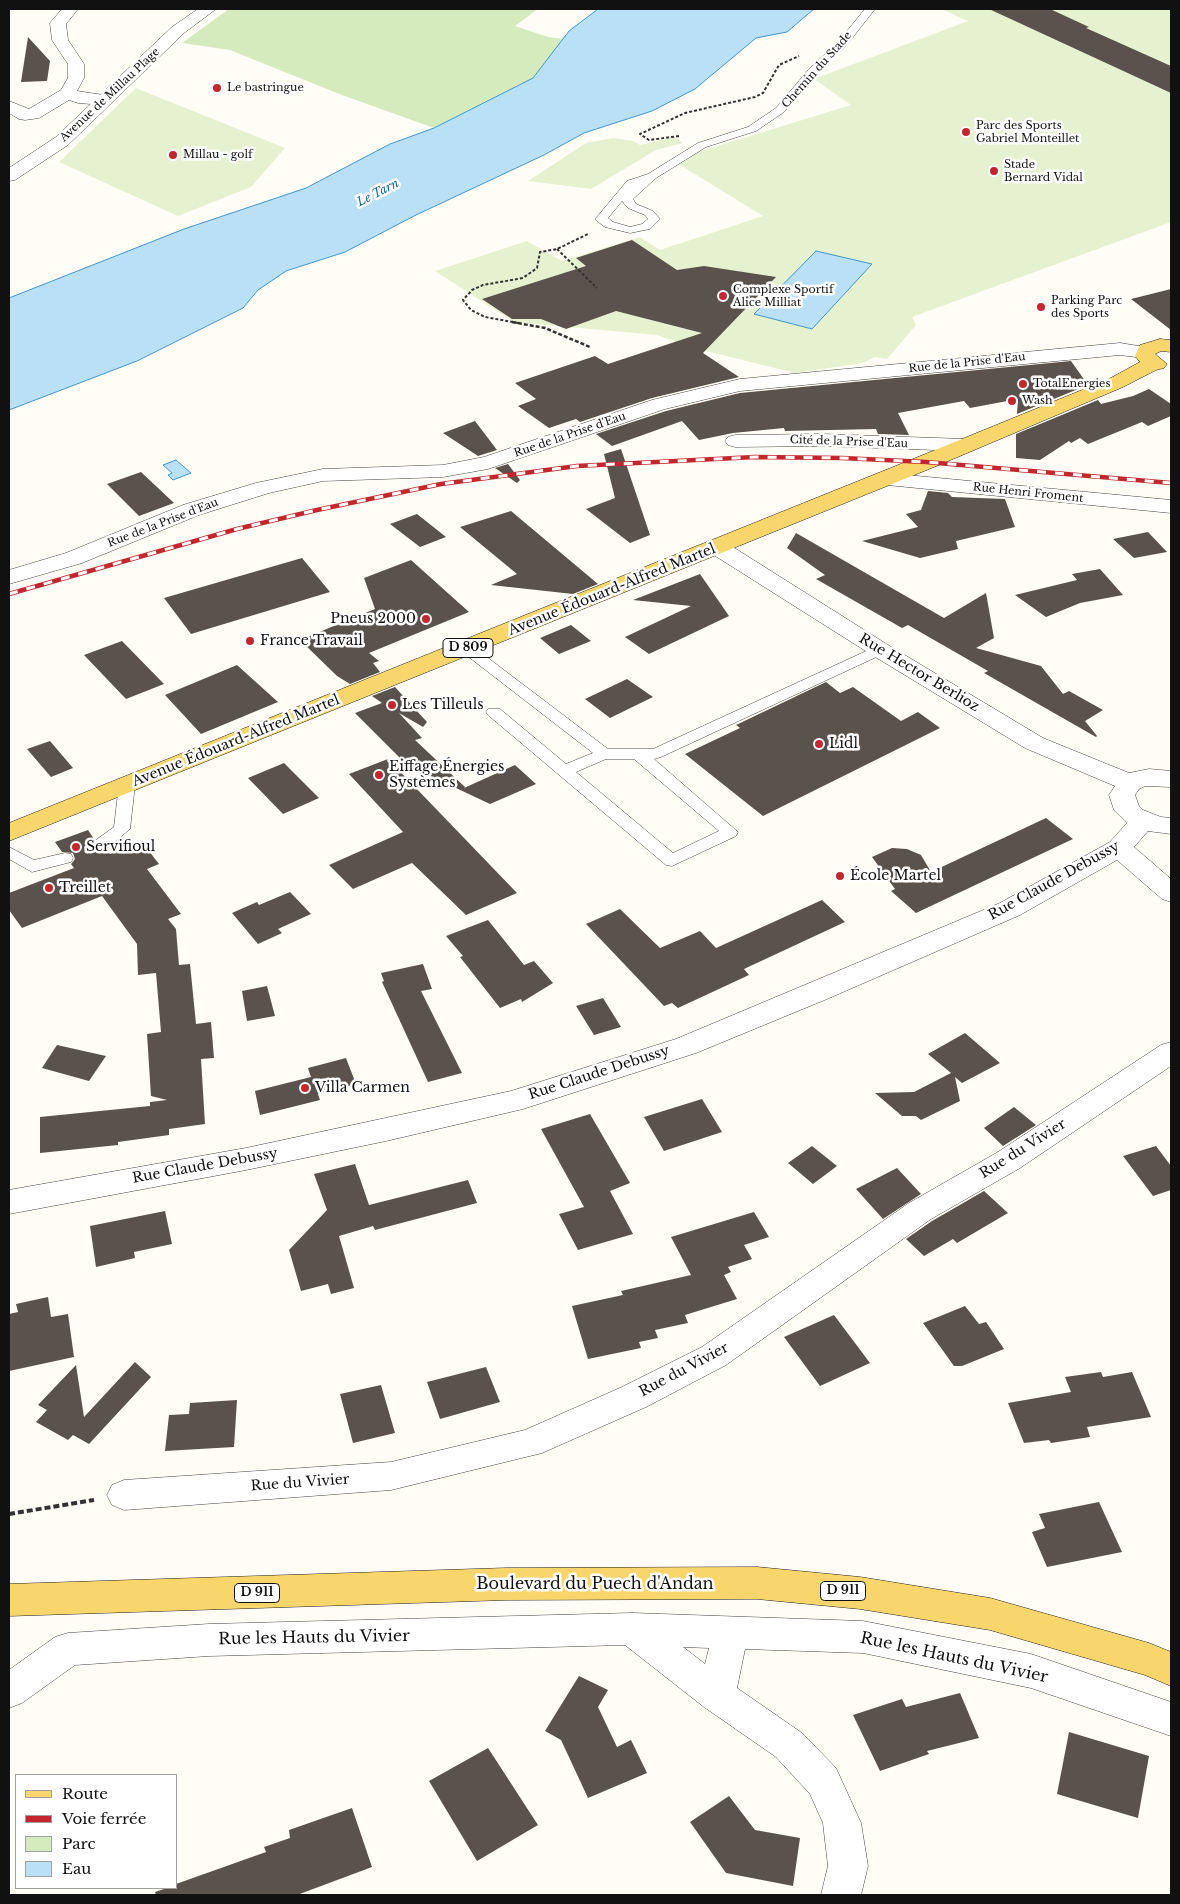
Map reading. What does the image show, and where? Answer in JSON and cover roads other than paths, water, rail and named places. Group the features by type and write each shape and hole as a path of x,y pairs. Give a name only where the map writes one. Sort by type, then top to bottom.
{"main road":[{"path":"1156,360 1152,346 1171,346"},
{"name":"D 809","path":"964,445 1116,383 1156,360"},
{"name":"Avenue Édouard-Alfred Martel","path":"9,833 717,547 964,445"},
{"name":"Boulevard du Puech d'Andan","path":"9,1600 506,1584 758,1583 860,1593 990,1614 1171,1668"}],"street":[{"path":"9,106 25,115 33,114 68,92 76,78 76,64 60,40 58,24 70,9"},
{"name":"Avenue de Millau Plage","path":"9,176 52,149 178,30 208,9"},
{"path":"68,92 78,98 104,100"},
{"name":"Rue de la Prise d'Eau","path":"9,577 74,558 191,510 264,488 323,475 443,471 488,462 659,404 740,385 1120,349 1156,360"},
{"name":"Cité de la Prise d'Eau","path":"735,441 822,440 964,445"},
{"name":"Rue Henri Froment","path":"885,478 1171,507"},
{"name":"Rue Hector Berlioz","path":"717,547 880,650 1034,743 1130,783"},
{"path":"1171,779 1149,777 1130,783 1122,795 1123,802 1134,816 1156,825 1171,826"},
{"name":"Rue Claude Debussy","path":"9,1202 246,1160 386,1130 513,1100 674,1050 817,992 1010,909 1119,848 1143,821"},
{"path":"1119,848 1171,893"},
{"name":"Rue du Vivier","path":"124,1495 391,1476 530,1443 634,1397 714,1356 920,1211 1009,1160 1171,1052"},
{"path":"632,1629 716,1694 789,1744 824,1781 842,1823 848,1866 841,1895"},
{"name":"Rue les Hauts du Vivier","path":"9,1691 68,1649 209,1640 632,1629 863,1637 1031,1671 1171,1719"},
{"path":"716,1694 730,1632"}],"lane":[{"name":"Chemin du Stade","path":"652,176 631,183 601,220 608,225 630,230 646,227 654,219 650,213 632,206 627,199 652,176 702,145 752,129 780,110 796,90 842,44 870,9"},
{"path":"466,648 604,754"},
{"path":"564,771 604,754 655,754 880,650"},
{"path":"494,712 672,861 730,832 638,754"},
{"path":"96,841 122,829 127,785"},
{"path":"9,852 32,866 62,853"}],"water":[{"name":"Le Tarn","path":"598,9 814,9 787,32 756,38 695,89 652,111 584,133 544,155 416,215 345,252 286,271 258,290 243,308 137,361 9,410 9,298 184,229 306,188 390,144 434,128 533,78 569,31"},
{"path":"816,251 872,264 812,329 754,314"},
{"path":"176,460 191,473 173,480 168,475 172,473 163,465"}],"railway":[{"path":"9,594 237,529 317,510 441,484 577,466 755,457 842,458 926,462 1171,483"}],"place":[{"name":"Le bastringue","path":"217,88"},
{"name":"Parc des Sports Gabriel Monteillet","path":"966,132"},
{"name":"Millau - golf","path":"173,155"},
{"name":"Stade Bernard Vidal","path":"994,171"},
{"name":"Complexe Sportif Alice Milliat","path":"723,296"},
{"name":"Parking Parc des Sports","path":"1041,307"},
{"name":"TotalEnergies","path":"1023,384"},
{"name":"Wash","path":"1012,401"},
{"name":"Pneus 2000","path":"426,619"},
{"name":"France Travail","path":"250,641"},
{"name":"Les Tilleuls","path":"392,705"},
{"name":"Lidl","path":"819,744"},
{"name":"Eiffage Énergies Systèmes","path":"379,775"},
{"name":"Servifioul","path":"76,847"},
{"name":"École Martel","path":"840,876"},
{"name":"Treillet","path":"49,888"},
{"name":"Villa Carmen","path":"305,1088"}]}
